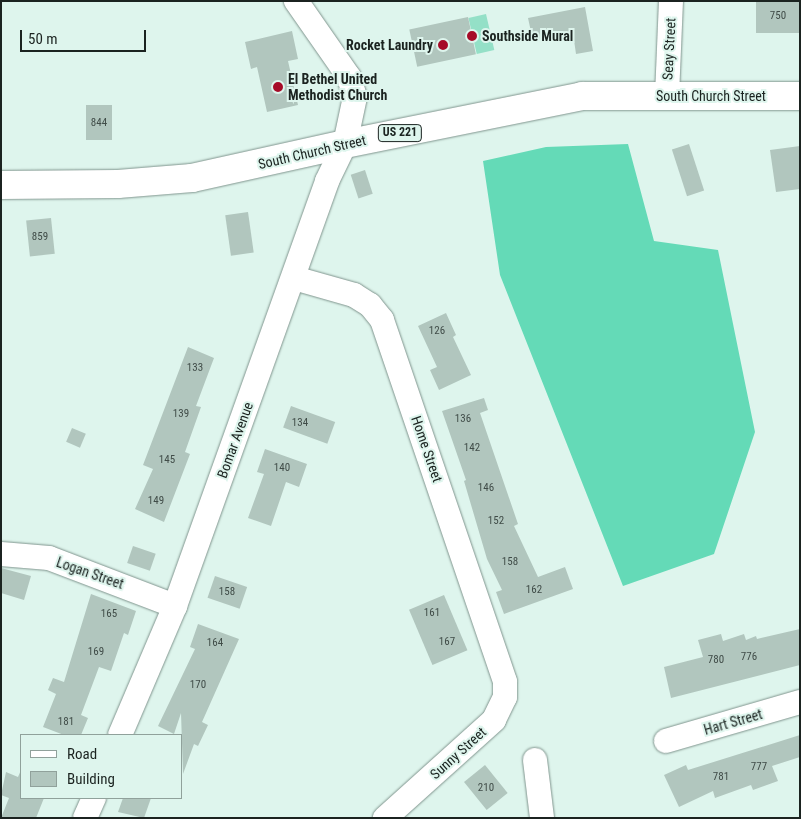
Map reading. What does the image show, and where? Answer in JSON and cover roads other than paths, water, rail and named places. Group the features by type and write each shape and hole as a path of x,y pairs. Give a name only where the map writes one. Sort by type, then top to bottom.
{"main road":[{"name":"South Church Street","path":"1,185 118,184 192,178 346,144 582,96 800,96"}],"street":[{"name":"Bomar Avenue","path":"120,734 175,606 294,278 327,181 346,144 355,97 349,77 296,1"},
{"name":"Seay Street","path":"667,96 672,1"},
{"name":"Home Street","path":"294,278 354,295 370,305 382,320 502,674"},
{"name":"Logan Street","path":"1,554 49,558 175,606"},
{"name":"Sunny Street","path":"385,818 494,720 505,697 502,674"},
{"name":"Hart Street","path":"666,741 800,702"},
{"path":"535,760 542,818"},
{"path":"85,818 94,799"}],"place":[{"name":"Southside Mural","path":"472,36"},
{"name":"Rocket Laundry","path":"443,45"},
{"name":"El Bethel United Methodist Church","path":"278,87"}]}
